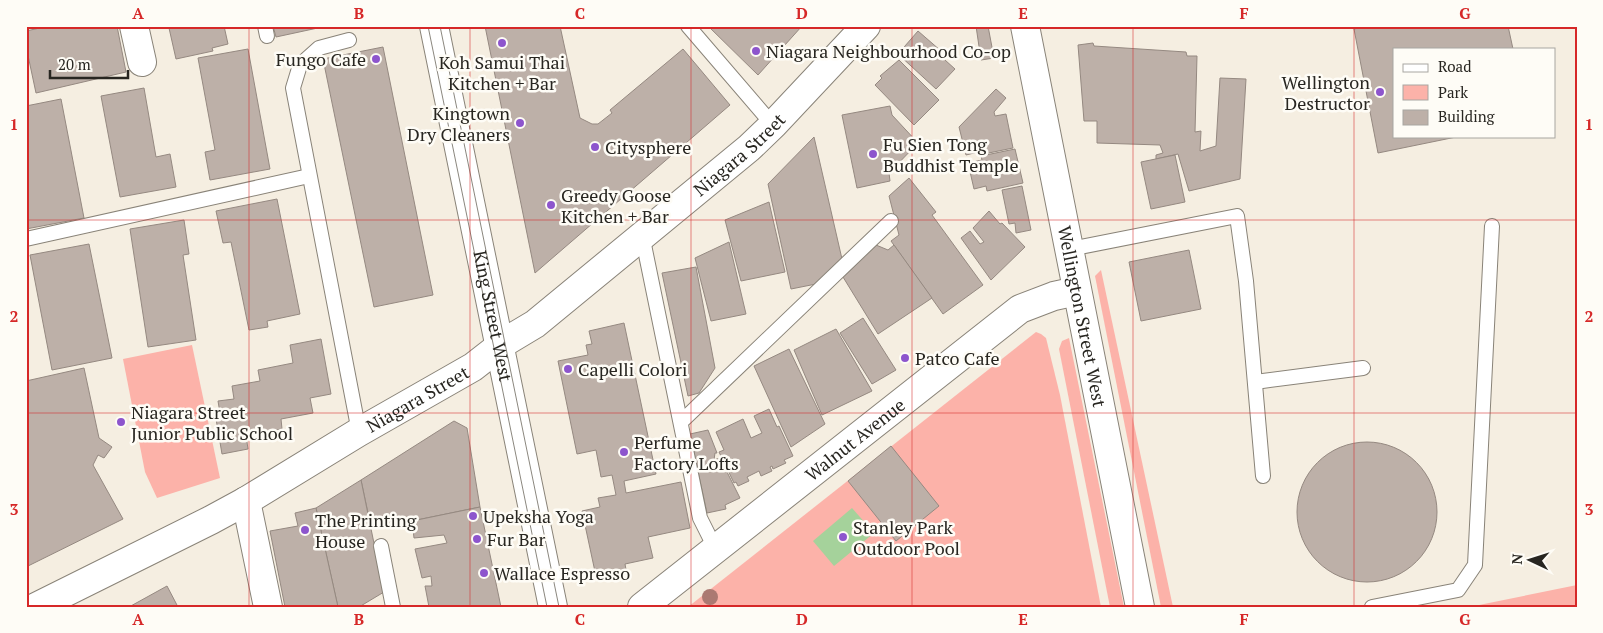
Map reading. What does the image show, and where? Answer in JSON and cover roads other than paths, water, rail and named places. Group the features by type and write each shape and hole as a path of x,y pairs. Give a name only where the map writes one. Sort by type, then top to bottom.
{"street":[{"path":"134,26 142,62"},
{"name":"King Street West","path":"434,26 553,607"},
{"name":"Niagara Street","path":"36,607 246,502 359,432 473,367 500,346 535,324 748,148 773,125 866,26"},
{"name":"Wellington Street West","path":"1025,26 1140,607"},
{"name":"Walnut Avenue","path":"642,607 1020,308 1054,296 1077,292"},
{"path":"246,502 268,607"}],"lane":[{"path":"688,26 773,125"},
{"path":"350,40 319,48 300,65 293,88 359,432"},
{"path":"26,239 309,176"},
{"path":"1070,249 1237,216 1246,281 1263,476"},
{"path":"681,422 891,221"},
{"path":"1372,607 1458,590 1475,565 1492,226"},
{"path":"642,235 700,518 715,548"},
{"path":"1255,382 1363,368"},
{"path":"381,546 393,607"}],"tram line":[{"path":"428,26 547,607"},
{"path":"440,26 559,607"}],"place":[{"name":"Koh Samui Thai Kitchen + Bar","path":"502,43"},
{"name":"Niagara Neighbourhood Co-op","path":"756,51"},
{"name":"Fungo Cafe","path":"376,59"},
{"name":"Wellington Destructor","path":"1380,92"},
{"name":"Kingtown Dry Cleaners","path":"520,123"},
{"name":"Citysphere","path":"595,147"},
{"name":"Fu Sien Tong Buddhist Temple","path":"873,154"},
{"name":"Greedy Goose Kitchen + Bar","path":"551,205"},
{"name":"Patco Cafe","path":"905,358"},
{"name":"Capelli Colori","path":"568,369"},
{"name":"Niagara Street Junior Public School","path":"121,422"},
{"name":"Perfume Factory Lofts","path":"624,452"},
{"name":"Upeksha Yoga","path":"473,516"},
{"name":"The Printing House","path":"305,530"},
{"name":"Stanley Park Outdoor Pool","path":"843,537"},
{"name":"Fur Bar","path":"477,539"},
{"name":"Wallace Espresso","path":"484,573"}]}
